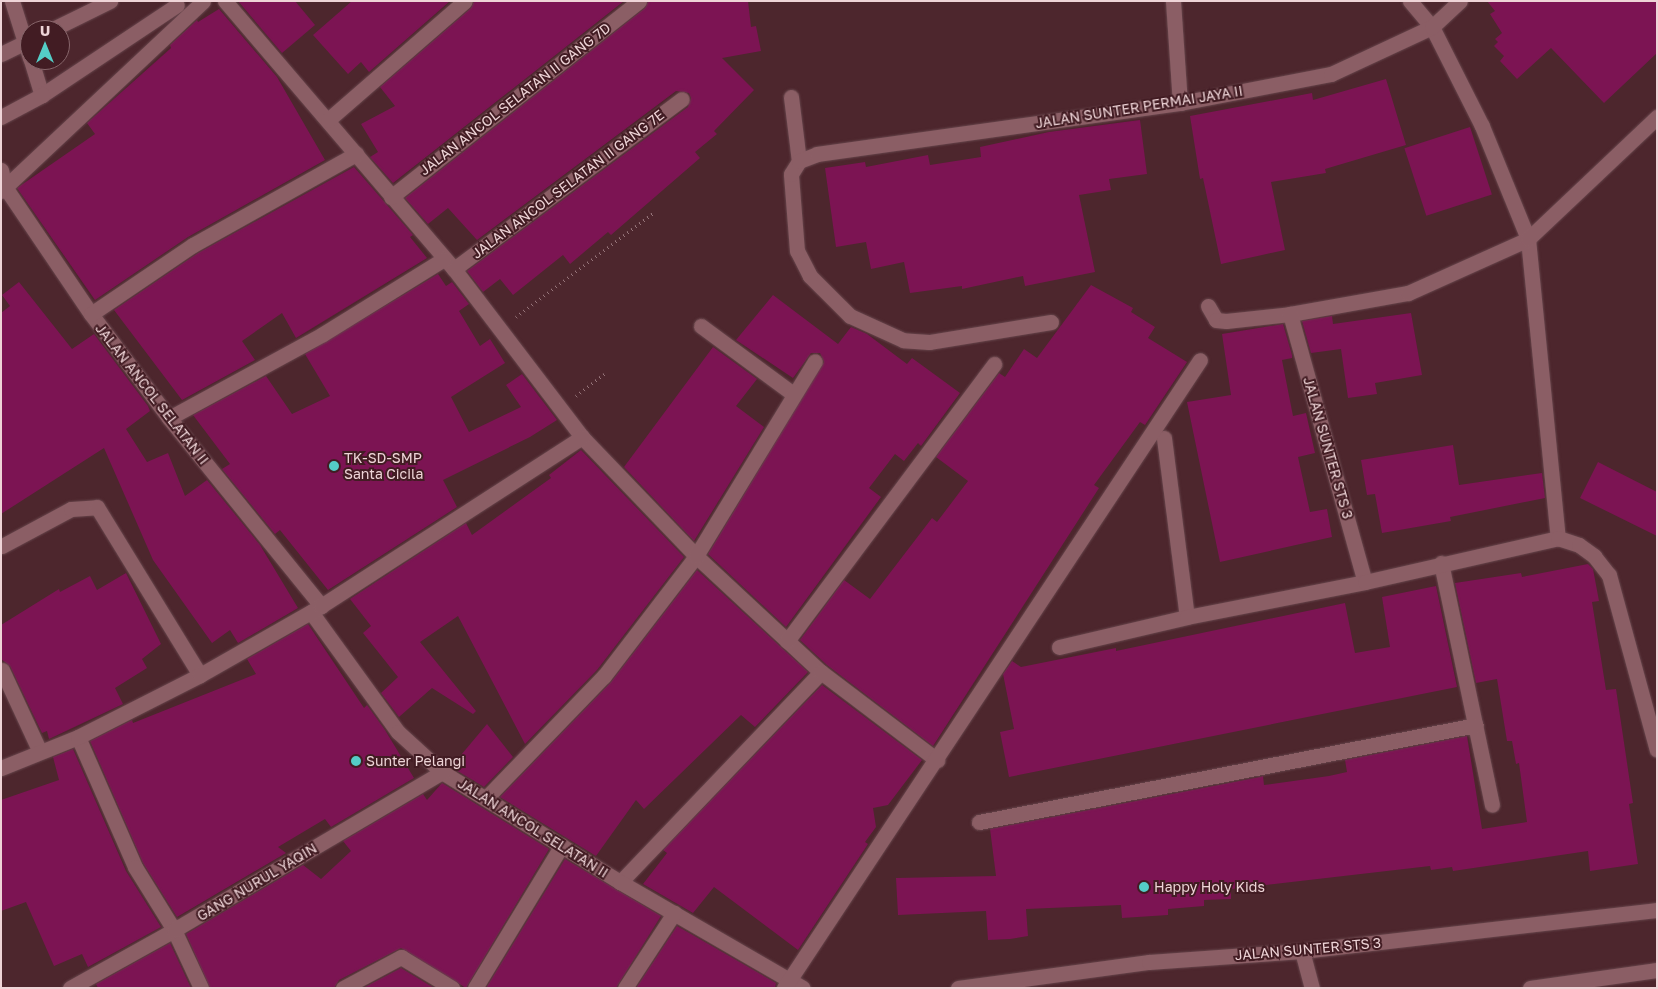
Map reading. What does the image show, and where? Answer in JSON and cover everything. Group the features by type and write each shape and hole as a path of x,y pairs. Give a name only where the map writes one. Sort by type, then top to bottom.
{"street":[{"path":"12,1 20,22"},
{"path":"70,21 110,1"},
{"path":"1,117 42,95 179,8 203,1"},
{"path":"225,1 449,264 582,437 696,556 821,672 937,760"},
{"path":"328,120 465,1"},
{"name":"JALAN ANCOL SELATAN II GANG 7D","path":"390,197 639,1"},
{"path":"1173,1 1180,103"},
{"path":"1410,1 1432,27 1482,126 1528,239 1558,538"},
{"name":"JALAN SUNTER PERMAI JAYA II","path":"799,161 816,154 1180,103 1331,74 1432,27 1460,1"},
{"path":"3,189 179,8"},
{"path":"1,54 20,46"},
{"path":"34,70 42,95"},
{"path":"791,97 799,161 791,174 797,251 810,276 850,316 903,340 929,342 1051,322"},
{"name":"JALAN ANCOL SELATAN II GANG 7E","path":"169,418 449,264 682,99"},
{"path":"1208,306 1216,320 1226,321 1290,314 1408,293 1528,239 1657,117"},
{"path":"91,314 193,245 356,154"},
{"name":"JALAN ANCOL SELATAN II","path":"1,170 3,189 91,314 316,609 398,732 442,772 787,984 803,988"},
{"name":"JALAN SUNTER STS 3","path":"1290,314 1365,582"},
{"path":"702,326 792,393"},
{"path":"787,984 871,853 937,760 1200,360"},
{"path":"486,798 604,676 696,556 792,393 815,361"},
{"path":"787,641 994,364"},
{"path":"1,768 78,737 200,676 316,609 582,437"},
{"path":"1164,438 1187,617"},
{"path":"2,546 71,509 97,507 200,676"},
{"path":"1059,647 1187,617 1365,582 1441,563 1558,538 1579,546 1594,556 1609,575 1657,750"},
{"path":"1441,563 1492,806"},
{"path":"2,670 40,752"},
{"path":"620,882 821,672"},
{"path":"979,822 1476,725"},
{"path":"78,737 135,867 174,930 201,988"},
{"name":"GANG NURUL YAQIN","path":"70,988 174,930 442,772"},
{"path":"475,988 562,845"},
{"name":"JALAN SUNTER STS 3","path":"958,988 995,985 1149,962 1302,952 1657,910"},
{"path":"625,988 674,913"},
{"path":"1302,952 1312,988"},
{"path":"343,988 402,957 452,988"},
{"path":"1530,988 1657,970"}],"path":[{"path":"499,329 655,212"},
{"path":"560,408 604,374"}],"building":[{"path":"238,1 295,1 315,25 282,53"},
{"path":"352,1 450,1 369,72 361,62 348,74 313,35"},
{"path":"474,1 624,1 393,183 370,157 378,152 361,124 395,106 380,87 471,8"},
{"path":"648,1 748,1 751,27 756,26 761,51 722,58 754,90 714,131 717,134 695,152 700,158 611,235 608,232 570,264 563,255 513,295 500,279 483,292 467,271 688,107 691,98 689,93 676,91 477,240 448,208 428,224 405,198 645,8"},
{"path":"1487,1 1657,1 1657,53 1604,103 1551,48 1517,79 1500,61 1504,56 1494,46 1498,42 1495,39 1502,33 1490,14 1495,11"},
{"path":"219,9 277,77 325,160 188,237 95,300 17,188 95,134 87,123 171,48 170,45 197,20 198,22"},
{"path":"1386,79 1406,145 1325,169 1326,173 1271,182 1285,250 1221,264 1203,178 1200,179 1190,116 1312,93 1313,100"},
{"path":"1140,120 1147,174 1109,179 1111,190 1079,195 1095,272 1025,286 1023,276 962,289 962,286 910,293 904,262 871,269 866,242 836,247 825,168 865,162 866,167 928,155 930,165 981,157 980,147 1049,132"},
{"path":"1470,127 1492,195 1426,216 1404,148"},
{"path":"354,167 413,235 410,237 427,258 296,338 282,313 242,341 255,360 182,400 114,310 198,253"},
{"path":"438,274 446,286 452,282 469,304 459,311 480,346 490,339 505,363 451,397 469,432 521,407 506,385 522,374 557,420 530,437 443,480 457,507 328,590 280,530 275,534 222,469 230,464 193,415 266,376 292,414 330,396 305,354"},
{"path":"19,282 72,349 94,334 148,406 150,411 126,429 147,462 168,453 185,496 207,480 260,545 298,608 238,643 230,630 212,643 153,560 104,448 1,514 1,313 10,306 2,295"},
{"path":"1091,285 1133,308 1131,312 1155,327 1148,338 1187,362 1145,425 1140,422 1094,485 1099,488 933,746 827,665 800,640 844,580 870,599 932,518 937,522 968,481 936,457 999,373 1005,377 1024,349 1037,358"},
{"path":"773,295 838,344 851,327 867,334 907,364 912,358 960,393 921,446 918,443 904,461 895,454 869,488 881,497 786,627 708,554 824,362 820,353 811,353 793,378 736,340"},
{"path":"1411,313 1422,375 1375,383 1377,394 1348,398 1341,349 1311,353 1302,321 1332,316 1333,324"},
{"path":"1283,324 1292,355 1292,358 1282,360 1293,416 1306,413 1315,453 1298,457 1310,512 1327,509 1332,537 1220,562 1187,402 1231,395 1222,334"},
{"path":"713,347 757,379 736,406 764,427 694,541 624,467"},
{"path":"1453,445 1459,485 1542,473 1545,498 1450,517 1451,521 1382,533 1375,494 1367,495 1361,460"},
{"path":"581,450 684,557 597,670 525,744 458,616 420,642 476,711 473,714 432,688 399,717 381,693 398,677 363,633 371,626 350,599 466,523 472,535 551,478 549,475"},
{"path":"1598,462 1657,492 1657,536 1580,498"},
{"path":"1588,564 1593,569 1599,601 1592,602 1606,690 1616,689 1633,803 1629,804 1638,864 1590,871 1588,851 1453,871 1452,867 1431,870 1430,866 1231,889 1231,899 1204,900 1204,906 1168,909 1168,915 1122,918 1121,905 1026,909 1028,936 1010,939 988,940 986,911 898,915 896,878 996,876 990,829 1263,776 1264,785 1329,776 1347,772 1345,760 1467,736 1482,829 1527,822 1519,763 1516,764 1512,741 1507,741 1497,679 1476,683 1455,583 1521,573 1522,577"},
{"path":"697,570 808,672 755,727 741,715 644,809 636,800 596,856 500,797 611,682"},
{"path":"126,573 161,644 142,659 147,668 115,688 123,704 49,739 47,731 42,733 10,666 1,659 1,625 59,589 60,592 90,576 97,590"},
{"path":"1436,586 1457,687 1009,777 1000,732 1014,729 1003,674 1012,661 1021,667 1116,648 1116,651 1345,603 1355,653 1390,647 1382,597"},
{"path":"308,624 364,708 367,705 385,730 414,778 331,827 325,819 278,847 286,853 177,917 143,863 90,741 132,720 133,723 256,674 247,659"},
{"path":"822,685 922,760 888,805 873,808 876,827 865,842 868,844 798,950 714,887 693,913 643,884 667,853 663,850"},
{"path":"487,724 513,757 484,787 451,767"},
{"path":"73,749 126,871 161,927 88,967 82,954 54,966 26,902 1,911 1,800 59,780 53,757"},
{"path":"442,783 549,849 466,988 401,948 339,980 334,988 210,988 186,934 303,865 321,879 351,851 343,841 423,794 427,800"},
{"path":"565,859 661,916 616,988 486,988"},
{"path":"677,926 776,983 775,988 636,988"},
{"path":"170,943 191,988 98,988 96,984"},
{"path":"401,968 434,988 363,988"}],"place":[{"name":"TK-SD-SMP Santa Cicila","path":"334,466"},
{"name":"Sunter Pelangi","path":"356,761"},
{"name":"Happy Holy Kids","path":"1144,887"}]}
